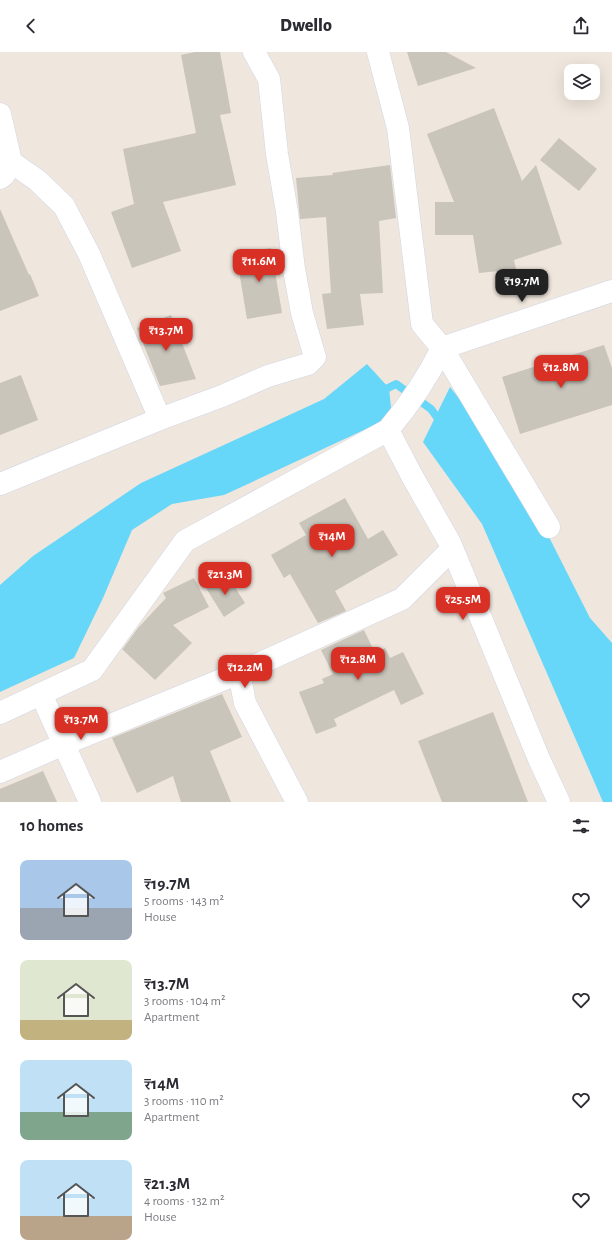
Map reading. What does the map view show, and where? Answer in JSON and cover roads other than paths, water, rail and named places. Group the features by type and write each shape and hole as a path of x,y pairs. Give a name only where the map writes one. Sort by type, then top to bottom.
{"street":[{"path":"0,484 160,419 222,396 268,376 308,364 315,357 302,312 294,269 287,212 277,154 269,79 254,52"},
{"path":"378,52 398,128 422,324 438,356 549,527"},
{"path":"0,114 5,170 37,180 64,206 89,254 160,419"},
{"path":"0,713 92,670 185,541 388,430 404,412 438,356 612,291"},
{"path":"388,430 452,549 539,759 559,802"},
{"path":"0,772 64,744 239,673 402,599 452,549"},
{"path":"239,673 245,703 297,802"},
{"path":"41,694 90,802"}],"water":[{"path":"367,364 389,388 392,417 224,495 172,504 132,530 103,598 74,658 0,692 0,585 33,556 141,483 324,399"},
{"path":"450,387 513,466 590,618 612,643 612,802 603,802 482,524 423,442"}],"waterway":[{"path":"380,392 396,384 431,409 441,423"}]}
